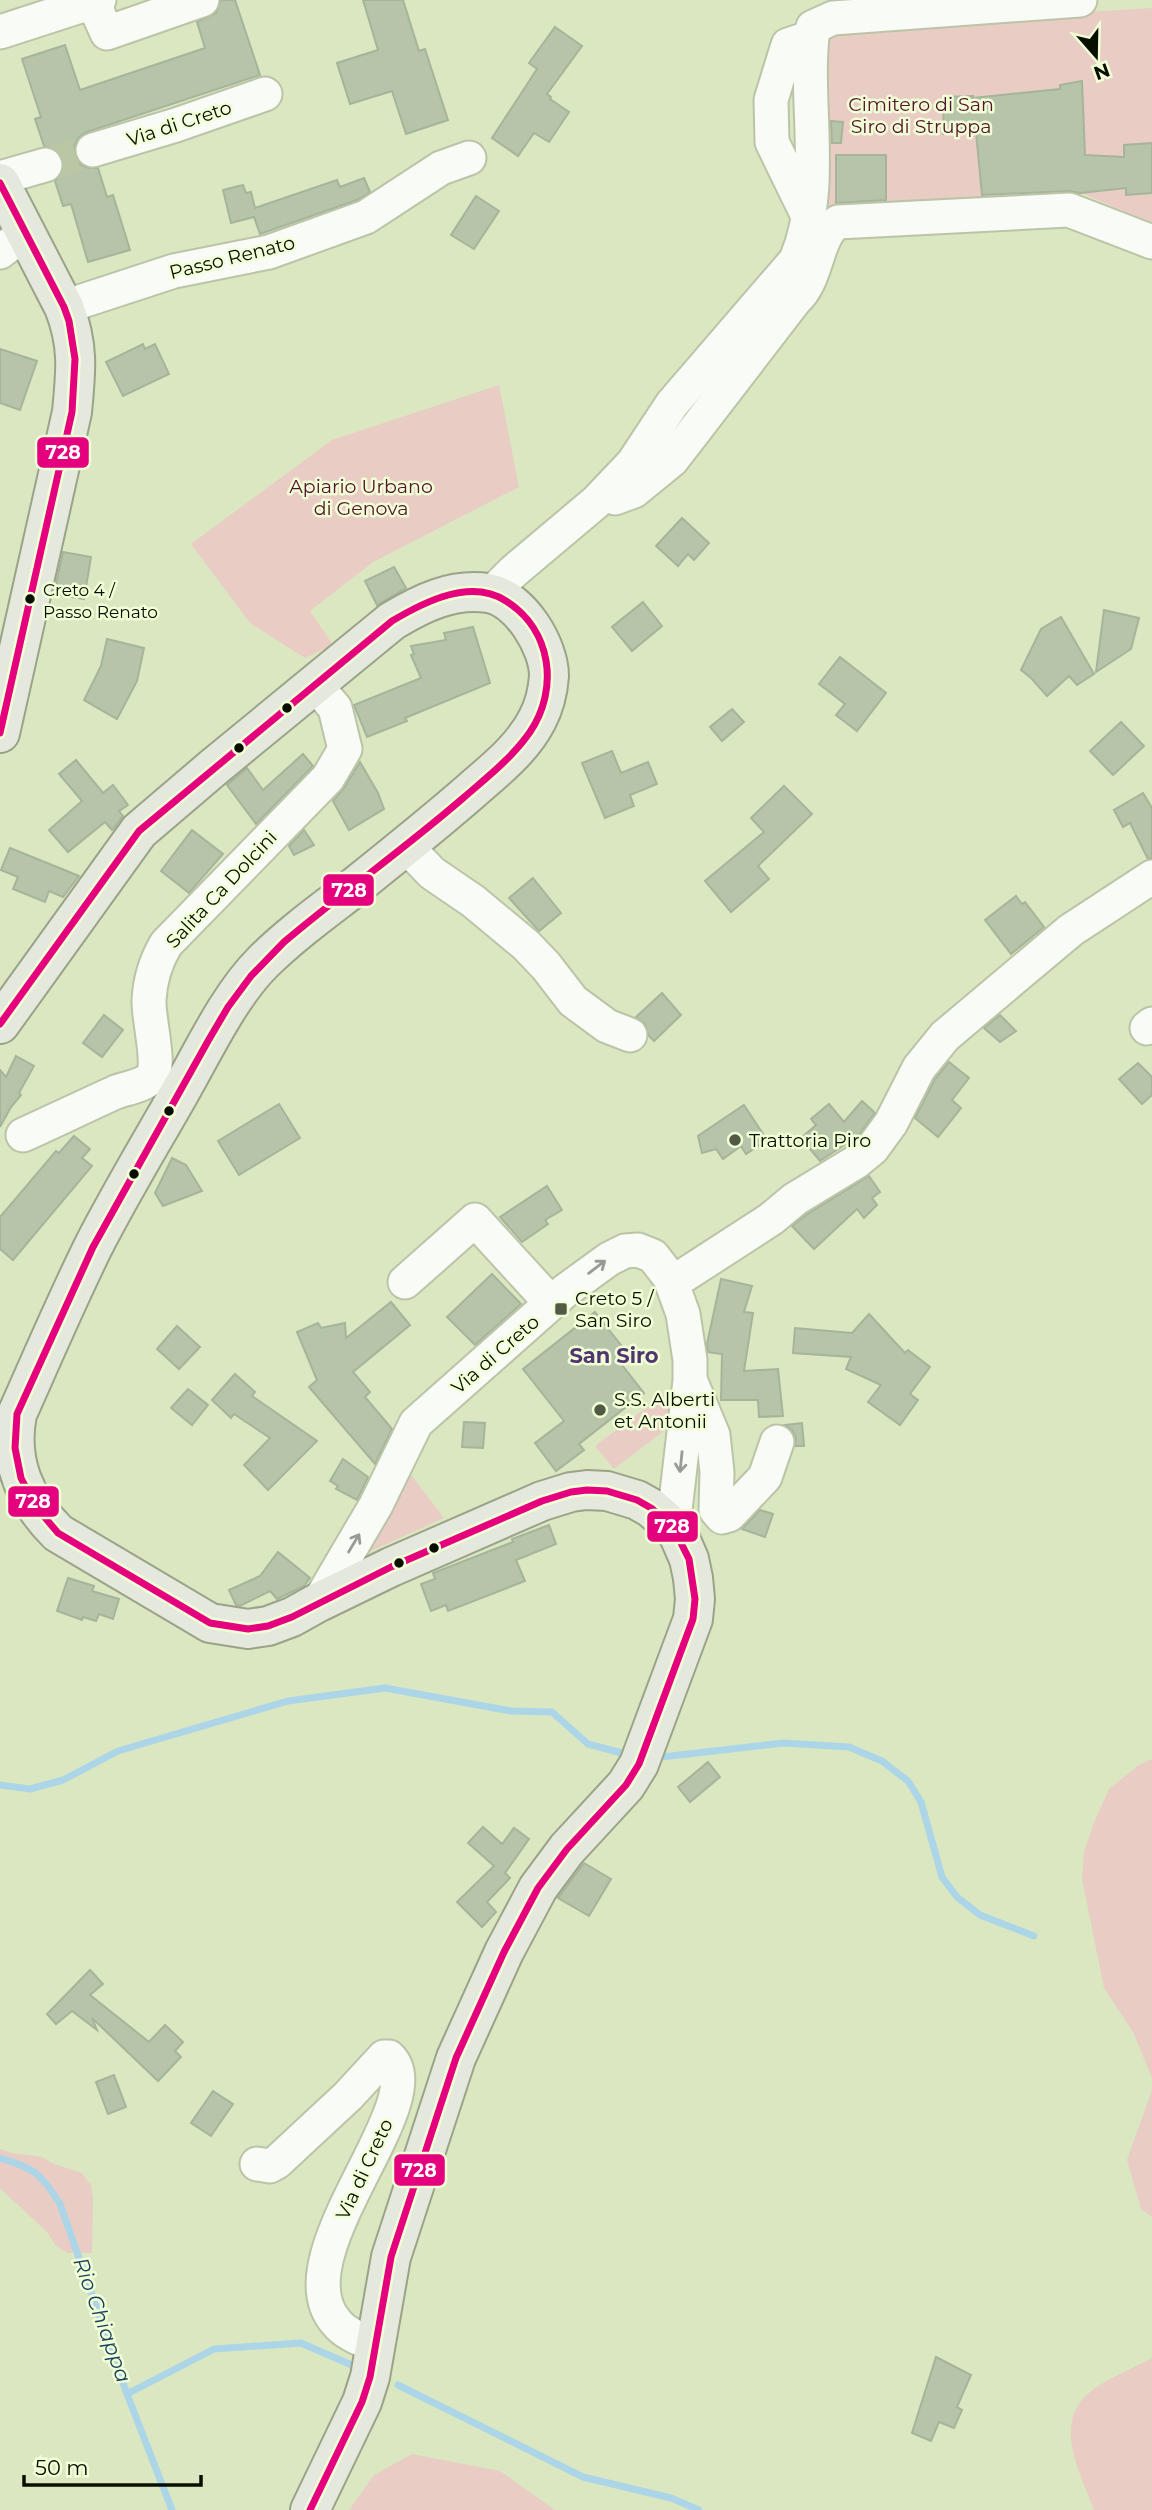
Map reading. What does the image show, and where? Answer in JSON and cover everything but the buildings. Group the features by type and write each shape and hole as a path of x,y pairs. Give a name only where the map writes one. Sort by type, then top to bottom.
{"main road":[{"path":"0,184 13,243 64,307 72,328 77,367 72,412 8,660 0,733"},
{"path":"0,1024 139,831 325,696 392,621 419,605 466,592 492,593 520,612 542,645 549,676 538,719 523,742 407,847 293,936 263,961 248,978 94,1246 17,1414 13,1437 26,1492 39,1514 58,1533 210,1623 248,1629 268,1626 292,1617 318,1602 394,1573 542,1501 587,1490 607,1491 637,1500 651,1508 673,1527 691,1568 695,1598 693,1619 639,1764 626,1786 567,1849 538,1888 456,2058 391,2257 377,2346 362,2402 310,2510"}],"street":[{"path":"0,32 96,1 107,33 202,0"},
{"path":"492,593 596,502 633,463 672,404 748,319 796,260 805,239 807,214 772,142 771,100 788,46 812,37 813,27 833,18 1080,0"},
{"name":"Via di Creto","path":"93,150 177,125 265,94"},
{"name":"Passo Renato","path":"64,307 174,271 269,252 366,217 441,168 469,158"},
{"path":"0,178 45,165"},
{"path":"596,502 634,491 673,460 795,300 806,291 826,232 838,222 1069,210 1152,242"},
{"name":"Salita Ca Dolcini","path":"23,1135 153,1076 157,1065 150,1031 149,998 159,956 188,920 328,778 345,749 325,696"},
{"path":"407,847 432,873 473,901 526,945 573,1001 607,1026 630,1035"},
{"path":"670,1278 683,1276 872,1149 891,1123 919,1068 945,1036 1071,930 1152,877"},
{"path":"405,1282 475,1220 551,1303"},
{"path":"670,1278 685,1260 713,1242"},
{"name":"Via di Creto","path":"318,1602 376,1505 416,1423 551,1303 609,1259 625,1251 638,1250 653,1256 670,1278 683,1314 690,1360 690,1381 673,1527"},
{"path":"690,1381 713,1435 717,1472 716,1510 722,1517 737,1507 765,1478 777,1442"},
{"name":"Via di Creto","path":"257,2164 270,2166 276,2162 348,2096 384,2057 393,2060 398,2081 388,2122 333,2239 323,2284 325,2302 336,2323 345,2331 377,2346"}],"green space":[{"name":"Cimitero di San Siro di Struppa","path":"1152,8 1152,224 1084,194 830,216 826,204 825,27"},
{"name":"Apiario Urbano di Genova","path":"499,385 519,487 373,562 310,611 333,645 305,658 250,623 191,544 332,440"},
{"path":"675,1386 678,1420 614,1469 595,1446"},
{"path":"408,1471 444,1518 362,1555"},
{"path":"1152,1759 1152,2078 1133,2032 1104,1988 1082,1879 1084,1853 1109,1789 1139,1765"},
{"path":"1152,2090 1152,2217 1141,2209 1127,2160"},
{"path":"0,2149 42,2157 82,2173 91,2185 93,2199 92,2253 68,2253 56,2246 47,2232 0,2188"},
{"path":"1152,2358 1152,2510 1094,2510 1073,2450 1072,2419 1078,2405 1095,2388"},
{"path":"412,2454 500,2471 555,2510 349,2510 374,2475"}],"waterway":[{"path":"0,1785 30,1789 63,1780 118,1751 288,1701 385,1688 511,1711 552,1712 588,1744 622,1753"},
{"path":"662,1757 783,1743 849,1747 882,1761 908,1781 921,1802 942,1877 957,1897 980,1915 1034,1936"},
{"name":"Rio Chiappa","path":"0,2158 36,2173 60,2204 127,2394 172,2510"},
{"path":"127,2394 214,2349 301,2343 354,2366"},
{"path":"398,2385 583,2477 671,2498 699,2510"}],"tunnel":[{"path":"45,165 93,150"}],"transit line":[{"name":"728","path":"0,183 64,307 75,359 72,412 0,733"},
{"name":"728","path":"0,1024 139,831 392,621 447,595 478,592 492,594 506,601 521,613 533,628 546,661 547,679 545,697 530,732 489,775 418,836 284,942 251,976 208,1041 93,1247 17,1414 15,1448 21,1478 36,1507 58,1533 210,1623 248,1629 268,1626 292,1617 391,1567 542,1501 571,1492 607,1491 637,1500 673,1527 689,1559 695,1599 693,1619 639,1764 626,1785 567,1849 538,1888 504,1952 456,2058 391,2257 370,2377 362,2402 310,2510"}],"place":[{"name":"Creto 4 / Passo Renato","path":"30,599"},
{"name":"Trattoria Piro","path":"735,1140"},
{"name":"Creto 5 / San Siro","path":"561,1309"},
{"name":"S.S. Alberti et Antonii","path":"600,1410"}],"district":[{"name":"San Siro","path":"614,1356"}]}
